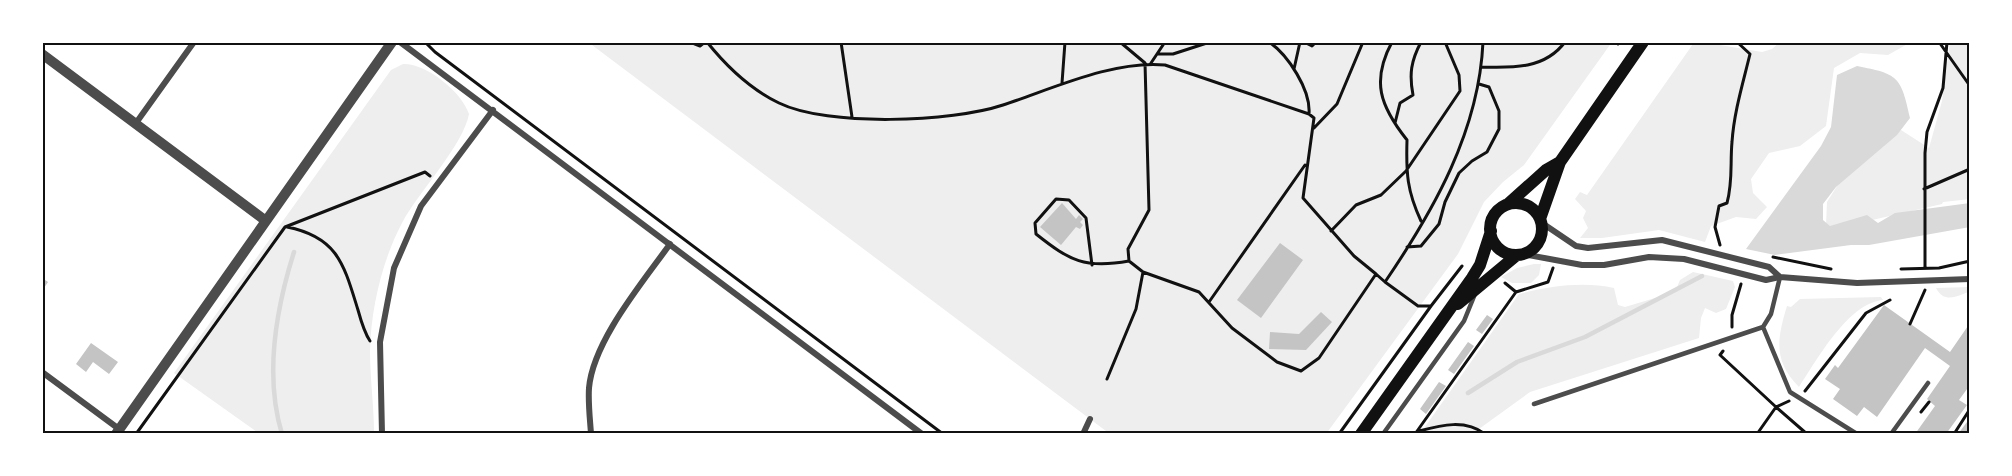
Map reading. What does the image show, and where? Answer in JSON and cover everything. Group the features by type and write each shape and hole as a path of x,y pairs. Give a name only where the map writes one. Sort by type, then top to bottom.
{"main road":[{"path":"1443,317 1493,275 1539,242 1541,221 1560,162 1643,42"},
{"path":"1361,434 1480,265 1497,212 1546,170 1560,162"},
{"path":"1508,204 1527,205 1541,221"},
{"path":"1491,231 1499,248 1520,254"}],"street":[{"path":"136,123 194,42"},
{"path":"42,372 118,432 393,42"},
{"path":"400,42 922,434"},
{"path":"42,54 266,220"},
{"path":"382,434 380,355 394,268 421,206 493,110"},
{"path":"1541,221 1576,246 1604,248 1662,240 1769,267 1780,277"},
{"path":"591,434 589,386 600,351 616,321 670,244"},
{"path":"1520,254 1582,265 1604,265 1650,257 1684,259 1766,280 1780,277 1857,284 1970,279"},
{"path":"1083,434 1090,419"}],"lane":[{"path":"1534,404 1764,327 1771,314 1780,277"},
{"path":"1383,434 1464,321 1478,288"},
{"path":"1764,327 1790,392 1857,434"},
{"path":"1891,434 1928,383"}],"path":[{"path":"425,42 435,52 943,434"},
{"path":"690,42 700,46 706,42 726,65 760,92 782,104 817,114 852,117 959,115 1001,106 1062,83 1145,63 1165,64 1309,114 1314,118 1314,128 1306,164 1303,198 1354,256 1418,306 1431,306"},
{"path":"841,42 852,117"},
{"path":"1062,83 1065,42"},
{"path":"1120,42 1145,63 1149,210 1128,249 1129,261"},
{"path":"1151,63 1165,42"},
{"path":"1158,54 1173,54 1210,42"},
{"path":"1269,42 1294,70 1310,104 1309,114"},
{"path":"1294,70 1302,42 1311,46 1316,42"},
{"path":"1314,128 1337,104 1363,42"},
{"path":"1392,42 1383,60 1378,84 1395,125 1407,140 1406,171 1409,196 1421,221"},
{"path":"1404,42 1412,42"},
{"path":"1395,125 1400,103 1413,95 1410,79 1412,59 1421,42"},
{"path":"1331,231 1356,205 1381,195 1406,171 1460,91 1459,75 1445,42"},
{"path":"1385,282 1454,163 1473,114 1482,67 1483,42"},
{"path":"1482,67 1532,65 1556,54 1565,42"},
{"path":"1720,245 1715,216 1719,206 1727,202 1733,182 1731,143 1736,109 1750,54 1737,42"},
{"path":"1939,42 1970,86"},
{"path":"1924,237 1924,189 1928,132 1943,88 1947,42"},
{"path":"1407,247 1421,246 1439,224 1445,202 1459,173 1472,160 1487,152 1499,129 1499,111 1489,87 1479,84"},
{"path":"1209,303 1306,164"},
{"path":"1924,189 1970,169"},
{"path":"136,434 285,227 425,172 439,182"},
{"path":"1092,265 1086,218 1069,200 1056,199 1035,223 1036,234 1060,253 1076,261 1092,265 1129,261 1143,272 1199,292 1232,328 1277,362 1301,371 1319,358 1376,274"},
{"path":"285,227 309,231 330,246 341,261 366,336 380,355"},
{"path":"1767,255 1837,270"},
{"path":"1339,434 1467,259 1472,259 1480,265"},
{"path":"1891,270 1940,268 1970,261"},
{"path":"1416,432 1516,292 1548,282 1554,265"},
{"path":"1107,379 1136,309 1143,272"},
{"path":"1493,275 1516,292"},
{"path":"1742,280 1732,315 1734,337 1720,355 1807,434"},
{"path":"1757,434 1776,408 1798,397 1812,386 1866,313 1890,300"},
{"path":"1954,434 1970,409"},
{"path":"1416,432 1450,423 1476,427 1485,434"}],"shaded area":[{"path":"588,42 1612,42 1524,165 1484,202 1458,254 1326,434 1110,434"},
{"path":"1702,42 1762,52 1772,49 1780,42 1911,42 1888,55 1860,53 1834,68 1826,126 1800,146 1769,153 1751,179 1753,193 1767,207 1756,219 1736,217 1711,226 1705,242 1659,230 1602,238 1580,238 1588,228 1583,218 1586,211 1575,199 1580,192 1587,195 1693,44"},
{"path":"1950,42 1970,42 1970,199 1943,202 1833,229 1826,225 1827,202 1839,183 1901,130 1929,148 1942,101"},
{"path":"403,64 422,68 442,80 459,97 469,114 465,127 450,154 402,223 383,269 375,302 371,335 374,434 260,434 174,373 391,70"},
{"path":"1857,66 1881,72 1896,79 1904,93 1910,118 1897,135 1836,187 1823,204 1823,220 1830,226 1867,215 1878,223 1895,213 1970,203 1970,227 1869,245 1851,245 1775,255 1746,249 1821,146 1831,127 1837,75"},
{"path":"1541,264 1539,275 1531,283 1512,283 1501,277 1517,268"},
{"path":"1693,272 1733,281 1735,287 1726,309 1716,313 1705,308 1701,318 1699,338 1530,392 1472,434 1420,434 1519,294 1566,285 1602,286 1614,288 1618,305 1625,307 1675,292 1680,280"},
{"path":"1970,287 1968,292 1950,298 1943,296 1936,288"},
{"path":"1881,297 1883,300 1870,303 1858,311 1835,334 1799,387 1781,359 1781,329 1787,306 1791,307 1800,299"}],"building":[{"path":"1062,203 1076,219 1079,215 1083,219 1080,222 1083,225 1080,229 1076,227 1061,245 1040,227"},
{"path":"1280,243 1303,260 1261,318 1237,300"},
{"path":"42,278 48,282 42,291"},
{"path":"1884,305 1950,352 1970,323 1970,385 1959,400 1967,405 1946,434 1915,434 1935,406 1927,399 1950,366 1925,348 1877,417 1864,407 1857,416 1833,399 1840,389 1825,379 1835,365 1838,368"},
{"path":"1321,312 1332,322 1306,350 1269,349 1270,332 1299,334"},
{"path":"1487,315 1493,319 1482,334 1476,330"},
{"path":"1468,342 1474,346 1454,374 1448,370"},
{"path":"91,343 118,362 109,374 93,362 86,372 76,364"},
{"path":"1439,382 1446,386 1426,414 1420,409"},
{"path":"1970,418 1970,434 1958,434"}],"waterway":[{"path":"282,434 274,389 274,342 282,296 294,252"},
{"path":"1468,393 1517,362 1585,337 1702,276"}]}
